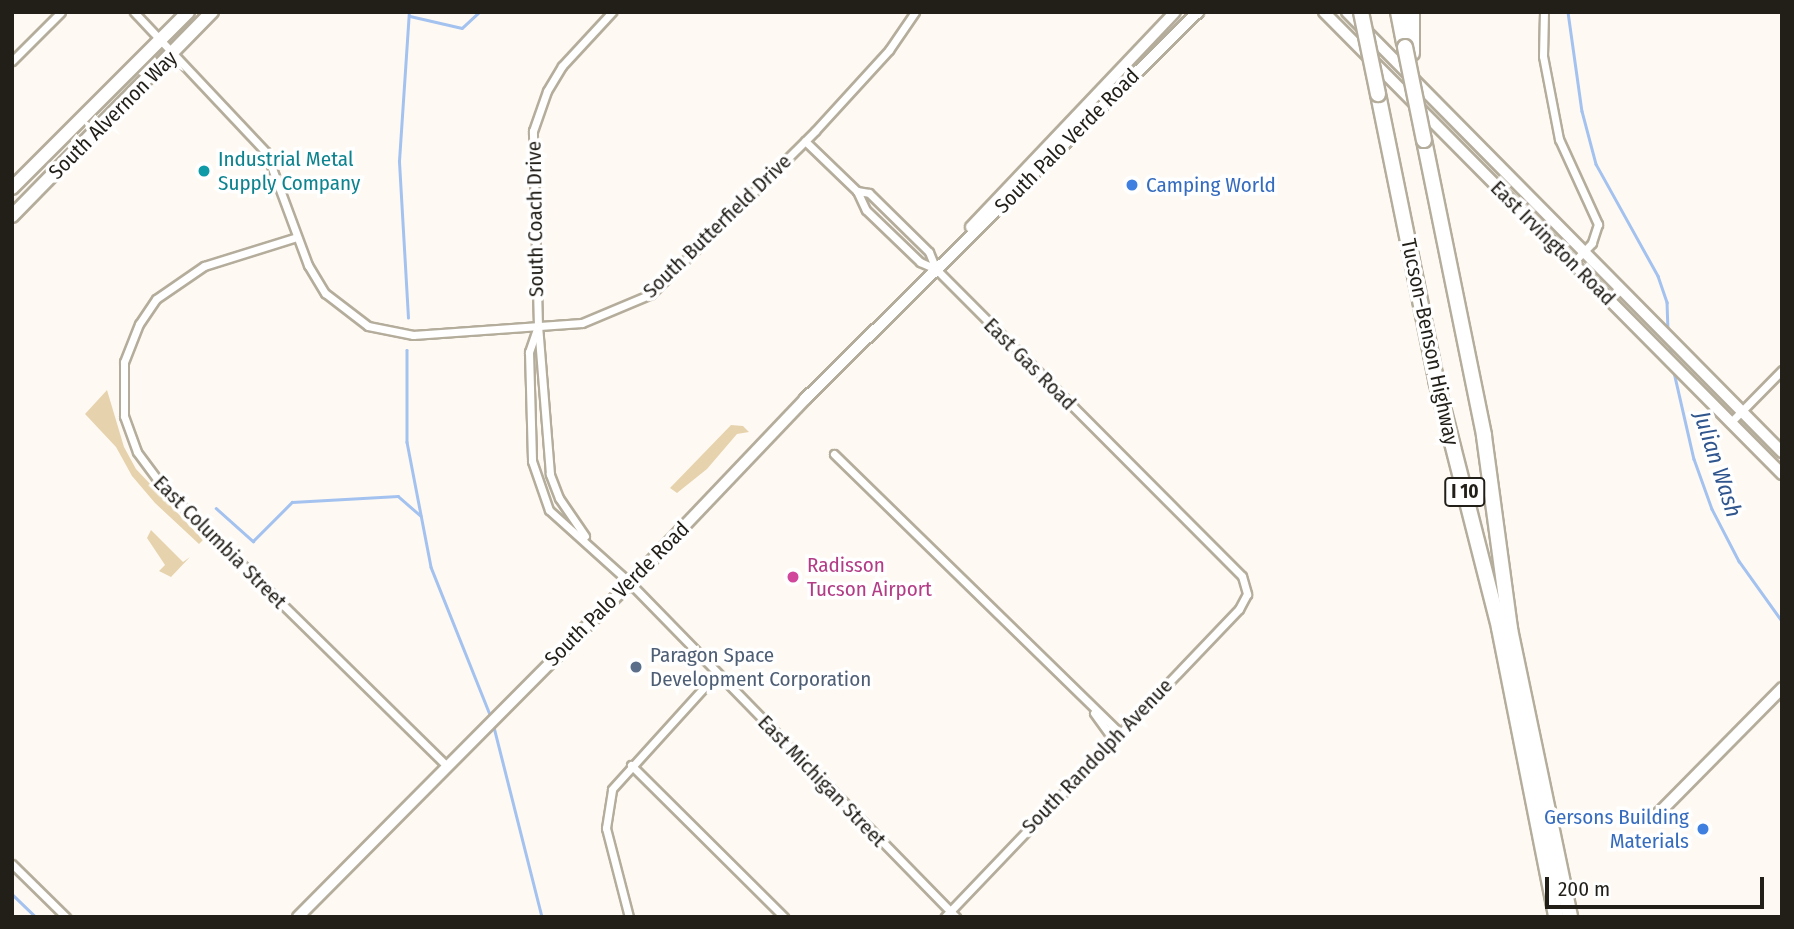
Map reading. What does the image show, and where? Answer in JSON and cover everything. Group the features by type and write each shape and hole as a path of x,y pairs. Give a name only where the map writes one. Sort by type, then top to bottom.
{"highway":[{"name":"Tucson–Benson Highway","path":"1361,12 1436,380 1499,628 1556,917"},
{"name":"Tucson–Benson Highway","path":"1398,12 1409,50 1484,436 1510,629 1570,917"},
{"path":"1409,50 1412,12"}],"main road":[{"name":"South Alvernon Way","path":"12,188 188,12"},
{"name":"South Alvernon Way","path":"12,216 175,54 212,12"},
{"name":"South Palo Verde Road","path":"936,269 1002,191 1175,12"},
{"name":"South Palo Verde Road","path":"298,917 446,765 630,583 936,269 1198,12"},
{"name":"East Irvington Road","path":"1324,12 1782,474"},
{"name":"East Irvington Road","path":"1347,12 1782,452"},
{"path":"1037,170 1039,161 1082,109"},
{"path":"1653,818 1782,688"}],"street":[{"path":"12,61 61,12"},
{"path":"134,12 266,152 297,237"},
{"name":"South Coach Drive","path":"592,545 552,482 538,326 533,131 547,92 562,66 612,12"},
{"name":"South Butterfield Drive","path":"297,237 325,293 368,326 413,335 582,323 651,294 805,141 889,50 915,12"},
{"path":"1544,12 1543,56 1559,139 1598,224 1584,251 1573,263"},
{"name":"East Gas Road","path":"805,141 857,191 866,209 920,262 936,269 1242,576 1247,594"},
{"path":"857,191 869,193 929,252 936,269"},
{"name":"East Columbia Street","path":"297,237 204,266 156,299 139,324 124,362 124,416 137,452 163,487 446,765"},
{"name":"South Coach Drive","path":"538,326 529,352 532,461 538,485 555,518 592,545 630,583"},
{"path":"1730,423 1782,370"},
{"path":"834,454 1094,712 1119,732"},
{"path":"538,485 552,482"},
{"name":"East Michigan Street","path":"630,583 951,915"},
{"name":"South Randolph Avenue","path":"951,915 1119,732 1239,609 1247,594"},
{"path":"629,917 606,828 612,789 717,673"},
{"path":"1094,712 1113,739"},
{"path":"631,765 783,917"},
{"path":"12,864 66,917"}],"shaded area":[{"path":"107,390 124,447 136,469 203,540 199,544 155,503 132,476 116,447 85,414"},
{"path":"731,425 743,426 749,432 737,434 707,469 677,493 670,488"},
{"path":"151,530 183,562 190,557 171,577 159,571 165,565 147,538"}],"waterway":[{"path":"408,318 399,161 409,12"},
{"path":"410,16 462,28 479,12"},
{"path":"1568,12 1582,111 1596,164 1658,276 1667,302 1668,331"},
{"path":"1670,345 1672,359"},
{"path":"407,350 407,442 431,567 491,717"},
{"name":"Julian Wash","path":"1674,372 1694,459 1712,509 1739,561 1782,621"},
{"path":"216,508 253,541 292,502 398,496 421,516"},
{"path":"494,727 542,917"},
{"path":"12,894 36,917"}],"place":[{"name":"Industrial Metal Supply Company","path":"204,171"},
{"name":"Camping World","path":"1132,185"},
{"name":"Radisson Tucson Airport","path":"793,577"},
{"name":"Paragon Space Development Corporation","path":"636,667"},
{"name":"Gersons Building Materials","path":"1703,829"}]}
